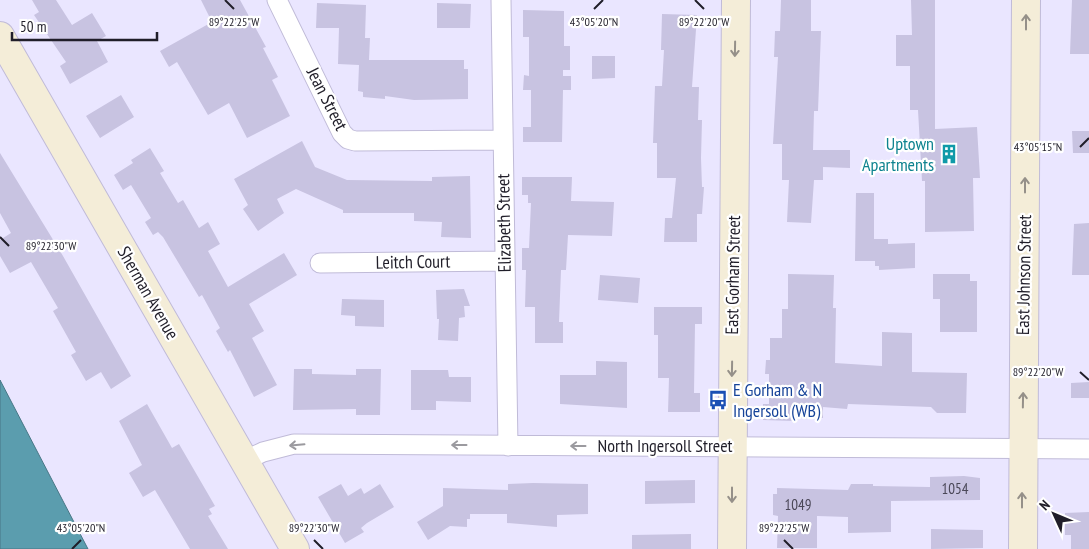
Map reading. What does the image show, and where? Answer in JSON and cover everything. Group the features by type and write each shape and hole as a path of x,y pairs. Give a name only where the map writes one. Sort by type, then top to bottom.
{"main road":[{"name":"East Gorham Street","path":"732,549 736,0"},
{"name":"East Johnson Street","path":"1023,549 1022,448 1026,0"},
{"name":"Sherman Avenue","path":"0,36 295,549"}],"street":[{"name":"Jean Street","path":"277,0 342,133 348,139 356,141 503,140"},
{"name":"Elizabeth Street","path":"501,0 508,446"},
{"name":"Leitch Court","path":"320,263 505,261"},
{"name":"North Ingersoll Street","path":"244,461 263,452 294,444 1089,449"}],"water":[{"path":"0,380 88,549 0,549"}],"building":[{"path":"32,0 56,0 72,25 92,13 106,36 97,41 108,62 70,84 60,66 66,62 34,15 39,12"},
{"path":"201,0 240,0 266,47 263,48 278,77 272,80 290,116 247,138 229,103 208,115 177,62 169,67 160,51 212,22"},
{"path":"781,0 811,0 811,31 821,31 818,111 814,111 813,150 850,150 850,168 823,167 823,180 814,180 811,223 787,222 789,180 782,180 782,144 773,144 778,57 774,57 775,31 780,31"},
{"path":"911,0 935,0 935,129 977,127 980,178 973,178 974,231 925,232 925,181 922,181 918,110 910,110 910,66 896,66 896,35 912,35"},
{"path":"1072,0 1089,0 1089,54 1070,54"},
{"path":"317,3 366,5 365,38 370,38 369,60 464,60 464,69 468,69 468,99 414,100 385,96 385,99 363,97 363,92 358,91 359,65 338,64 339,28 316,28"},
{"path":"437,3 471,4 470,28 437,28"},
{"path":"523,10 564,11 564,46 570,46 570,70 563,70 563,76 571,76 571,90 563,90 562,142 523,142 523,127 531,127 531,90 523,90 524,75 529,76 529,37 523,37"},
{"path":"662,14 697,15 692,87 699,87 698,120 702,120 701,158 702,187 704,187 702,214 697,214 697,242 664,242 665,218 672,218 676,178 657,178 657,143 653,143 655,86 662,86 664,50 661,50"},
{"path":"592,56 615,56 615,78 592,79"},
{"path":"121,95 134,117 100,138 86,116"},
{"path":"1072,131 1089,131 1089,153 1073,153"},
{"path":"302,141 315,167 347,180 432,181 432,177 470,176 471,238 441,237 442,222 414,221 414,213 343,213 343,210 296,189 277,199 284,213 258,231 243,209 248,205 234,179"},
{"path":"150,148 164,171 160,173 178,203 183,200 199,228 208,222 220,244 208,251 228,287 284,253 297,275 249,304 264,331 252,338 277,385 254,397 230,350 228,352 216,331 220,328 202,295 199,297 163,237 158,232 153,235 145,222 151,218 131,185 123,190 114,175 133,163 131,160"},
{"path":"0,153 63,256 131,376 111,389 101,372 86,381 71,355 76,352 53,311 58,308 31,262 10,273 0,256 0,240 11,233 0,213"},
{"path":"522,177 572,177 571,201 614,202 612,236 568,235 566,270 561,270 559,322 563,322 563,343 535,343 535,307 525,307 526,270 522,270 522,248 529,248 531,203 528,203 528,195 522,195"},
{"path":"856,193 874,193 874,239 888,239 888,244 915,243 915,268 879,270 879,266 875,266 875,261 855,261"},
{"path":"1089,223 1089,275 1072,275 1074,224"},
{"path":"788,274 834,275 833,308 836,308 835,363 882,366 882,332 912,333 912,372 967,373 966,413 937,413 931,407 848,404 847,409 823,407 823,418 795,418 795,421 763,420 763,404 769,404 769,374 765,374 766,360 770,360 770,338 782,338 782,309 788,309"},
{"path":"933,274 970,274 970,281 977,281 977,332 940,332 940,299 933,299"},
{"path":"600,275 640,278 638,303 598,300"},
{"path":"464,289 470,306 464,306 465,317 459,318 458,341 438,340 439,319 437,319 436,290"},
{"path":"342,299 384,300 384,327 355,326 355,316 341,315"},
{"path":"654,307 702,307 702,324 695,324 694,393 700,393 700,412 668,412 669,378 658,378 658,335 654,335"},
{"path":"596,361 627,362 627,408 560,404 560,375 596,375"},
{"path":"294,369 312,369 312,374 356,375 356,369 381,369 380,415 356,415 356,409 293,410"},
{"path":"411,370 448,370 449,377 471,377 471,402 436,401 436,410 411,410"},
{"path":"1089,382 1089,398 1071,398 1071,383"},
{"path":"147,404 172,448 179,444 215,506 209,509 212,514 208,516 228,549 190,549 155,490 143,497 129,473 142,465 119,421"},
{"path":"964,476 980,478 980,500 891,501 891,532 848,533 848,517 817,516 817,548 777,548 778,516 773,515 773,494 777,494 777,488 848,490 851,484 930,487 930,477"},
{"path":"695,480 695,503 645,504 645,481"},
{"path":"341,484 348,496 361,488 364,494 380,484 394,507 367,523 361,528 364,532 345,543 318,497"},
{"path":"508,484 588,484 588,514 557,515 557,527 507,523 507,514 470,514 470,519 467,519 467,527 450,526 428,540 417,522 443,506 443,488 508,490"},
{"path":"1089,512 1089,549 1071,549 1071,535 1065,535 1065,513"},
{"path":"931,529 983,530 983,548 931,549"},
{"path":"691,534 691,549 632,549 632,535"}],"place":[{"name":"Uptown Apartments","path":"949,154"},
{"name":"E Gorham & N Ingersoll (WB)","path":"718,400"}]}
